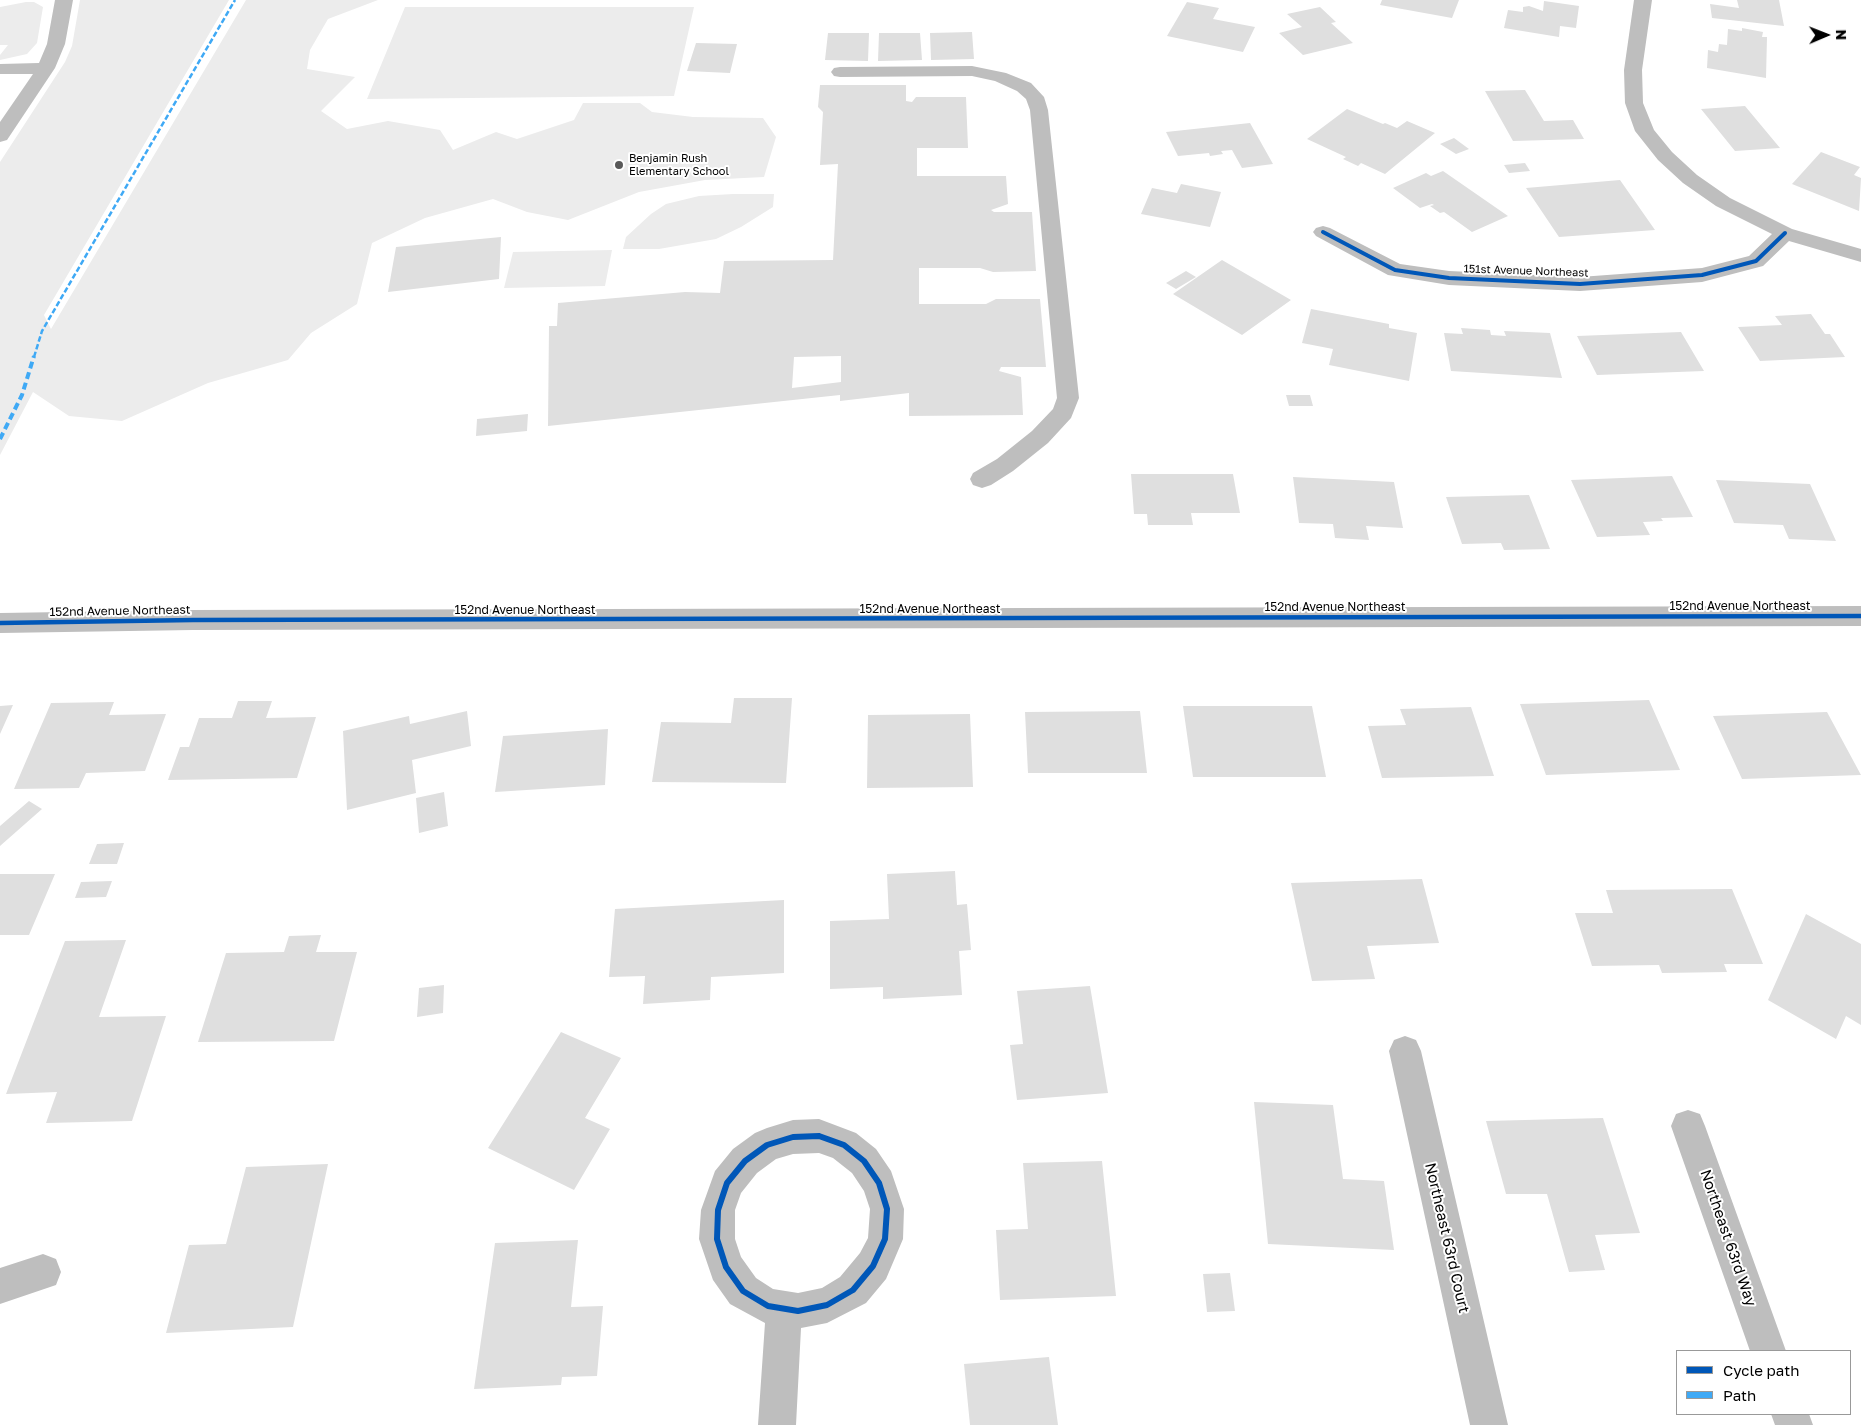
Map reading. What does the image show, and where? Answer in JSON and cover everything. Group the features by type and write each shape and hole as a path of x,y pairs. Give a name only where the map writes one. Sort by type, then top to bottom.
{"street":[{"path":"0,136 46,68 56,44 64,0"},
{"path":"1643,0 1633,70 1634,103 1645,131 1666,156 1690,179 1723,202 1785,234 1861,256"},
{"path":"0,69 46,68"},
{"path":"840,72 972,71 1000,77 1024,87 1035,97 1039,110 1068,398 1063,412 1040,436 1004,465 982,479"},
{"name":"151st Avenue Northeast","path":"1323,232 1395,270 1449,278 1580,284 1702,276 1756,261 1785,234"},
{"name":"152nd Avenue Northeast","path":"0,623 193,620 1861,616"},
{"name":"Northeast 63rd Court","path":"1405,1052 1489,1425"},
{"name":"Northeast 63rd Way","path":"1688,1126 1768,1350"},
{"path":"819,1136 844,1145 864,1161 879,1183 887,1209 885,1239 873,1266 853,1290 827,1305 798,1311 784,1308 768,1306 743,1290 726,1267 717,1239 718,1210 728,1184 745,1161 767,1145 793,1137 819,1136"},
{"path":"0,1286 43,1272"},
{"path":"778,1425 784,1308"}],"shaded area":[{"path":"80,0 229,0 44,315 51,329 246,0 378,0 328,19 310,50 307,69 355,77 321,111 347,129 388,121 440,130 453,150 496,132 517,139 574,120 583,103 640,103 652,112 693,117 763,118 776,137 764,177 705,180 639,192 568,220 527,212 493,199 425,218 372,243 357,304 311,333 288,360 208,383 122,421 69,416 33,392 0,455 0,162 65,62 72,46"},
{"path":"34,2 43,7 37,43 27,54 0,60 0,55 8,45 0,45 0,7"},
{"path":"405,7 694,7 674,96 367,99"},
{"path":"774,194 773,207 741,227 716,239 659,249 623,249 626,237 651,214 666,204 699,196"},
{"path":"612,250 605,286 504,288 513,252"}],"building":[{"path":"1382,0 1459,0 1452,18 1380,5"},
{"path":"1737,0 1779,0 1784,26 1712,18 1710,4 1739,8"},
{"path":"1544,1 1579,6 1576,28 1560,26 1559,37 1504,28 1508,10 1523,12 1523,7 1529,6 1543,11"},
{"path":"1187,2 1219,8 1213,19 1255,27 1243,52 1167,36"},
{"path":"1320,7 1336,22 1331,23 1353,43 1303,55 1279,33 1302,27 1287,14"},
{"path":"1742,28 1763,32 1762,37 1767,37 1766,78 1707,68 1708,50 1718,52 1719,44 1727,45 1728,29 1742,31"},
{"path":"972,32 974,59 931,60 930,33"},
{"path":"828,33 869,33 868,61 825,60"},
{"path":"879,33 920,33 922,60 878,61"},
{"path":"696,43 737,44 730,73 687,71"},
{"path":"820,85 906,85 906,101 912,102 916,97 966,97 968,148 917,148 917,176 1006,176 1008,204 991,210 994,212 1032,212 1036,271 993,272 980,268 919,268 919,304 986,304 996,299 1040,299 1046,367 1001,367 999,371 1021,377 1023,415 909,416 909,393 840,401 840,395 548,426 549,326 557,326 558,303 685,292 720,293 724,261 833,260 838,164 820,165 823,112 818,107","holes":["841,356 841,382 792,388 794,357"]},
{"path":"1525,90 1544,121 1573,120 1584,139 1513,141 1485,91"},
{"path":"1745,106 1780,148 1735,151 1701,109"},
{"path":"1347,109 1397,128 1407,121 1435,133 1385,174 1361,163 1358,166 1343,159 1346,157 1307,139"},
{"path":"1250,123 1273,164 1242,168 1232,150 1221,151 1223,154 1210,156 1209,153 1178,156 1166,132"},
{"path":"1454,138 1469,149 1456,154 1440,144"},
{"path":"1821,152 1860,167 1854,175 1861,178 1859,211 1792,184"},
{"path":"1525,163 1530,171 1509,173 1504,165"},
{"path":"1443,171 1508,216 1472,232 1444,212 1440,213 1430,206 1434,205 1420,208 1393,188 1426,173 1431,176"},
{"path":"1620,180 1655,230 1559,237 1526,188"},
{"path":"1181,184 1221,192 1210,227 1141,214 1152,188 1177,193"},
{"path":"501,237 499,279 388,292 396,247"},
{"path":"1222,260 1291,300 1242,335 1173,294"},
{"path":"1186,271 1196,277 1176,289 1166,283"},
{"path":"1311,309 1389,324 1389,328 1417,333 1409,381 1329,365 1333,349 1302,343"},
{"path":"1811,314 1825,334 1830,334 1845,357 1760,361 1738,327 1782,325 1775,316"},
{"path":"1461,328 1490,330 1491,335 1506,336 1504,331 1550,333 1562,378 1451,371 1444,333 1463,334"},
{"path":"1681,332 1704,371 1597,375 1577,336"},
{"path":"1286,395 1310,395 1313,406 1289,406"},
{"path":"528,414 527,431 476,436 477,419"},
{"path":"1131,474 1233,474 1240,513 1191,513 1193,525 1148,525 1147,514 1134,514"},
{"path":"1672,476 1693,517 1661,518 1663,521 1643,522 1650,535 1597,537 1571,480"},
{"path":"1293,477 1394,482 1403,528 1366,526 1369,540 1335,538 1333,524 1299,523"},
{"path":"1716,480 1810,484 1836,541 1789,539 1783,525 1734,523"},
{"path":"1529,495 1550,549 1504,550 1501,543 1462,544 1446,497"},
{"path":"734,698 792,698 786,783 652,782 661,722 731,723"},
{"path":"1649,700 1680,770 1546,775 1520,704"},
{"path":"238,701 272,701 266,718 316,717 297,778 168,780 180,747 189,747 199,718 232,718"},
{"path":"114,702 109,715 166,714 145,771 86,773 79,788 14,789 51,703"},
{"path":"13,705 0,734 0,706"},
{"path":"1183,706 1312,706 1326,777 1193,777"},
{"path":"1471,707 1494,776 1382,778 1368,726 1406,725 1400,709"},
{"path":"467,711 471,746 412,760 416,793 347,810 343,731 409,716 410,724"},
{"path":"1140,711 1147,773 1028,773 1025,712"},
{"path":"1827,712 1861,775 1742,779 1713,716"},
{"path":"970,714 973,787 867,788 868,715"},
{"path":"608,729 605,785 495,792 503,736"},
{"path":"444,792 448,826 419,833 416,798"},
{"path":"29,801 42,809 0,846 0,826"},
{"path":"124,843 117,864 89,864 97,844"},
{"path":"955,871 957,905 967,904 971,950 959,951 962,995 883,999 883,987 830,989 830,921 889,919 887,874"},
{"path":"0,874 55,874 29,935 0,935"},
{"path":"1422,879 1439,943 1367,946 1375,979 1312,981 1291,883"},
{"path":"112,881 106,897 75,898 81,882"},
{"path":"1732,889 1763,964 1724,964 1727,972 1662,973 1659,965 1592,966 1575,913 1613,913 1606,890"},
{"path":"784,900 784,973 711,977 710,1000 643,1004 645,976 609,977 615,909"},
{"path":"1806,914 1861,944 1861,1025 1846,1016 1836,1039 1768,1000"},
{"path":"321,935 316,952 357,952 334,1041 198,1042 226,953 284,952 289,936"},
{"path":"126,940 99,1017 166,1016 132,1121 46,1123 57,1092 6,1094 65,941"},
{"path":"444,985 443,1013 417,1017 419,988"},
{"path":"1090,986 1108,1093 1017,1100 1010,1045 1023,1044 1017,991"},
{"path":"561,1032 621,1058 585,1118 610,1129 574,1190 488,1148"},
{"path":"1254,1102 1333,1105 1343,1179 1384,1181 1394,1250 1268,1244"},
{"path":"1603,1118 1640,1233 1595,1235 1605,1270 1569,1272 1547,1194 1506,1194 1486,1121"},
{"path":"1102,1161 1116,1296 1000,1300 996,1230 1028,1229 1023,1163"},
{"path":"328,1164 293,1327 166,1333 189,1245 226,1244 246,1167"},
{"path":"578,1240 571,1307 603,1306 597,1376 562,1377 561,1385 474,1389 495,1243"},
{"path":"1230,1273 1235,1311 1207,1312 1203,1274"},
{"path":"1049,1357 1058,1425 970,1425 964,1364"}],"marked path":[{"path":"0,439 22,395 42,331 235,0"}],"cycle path":[{"path":"1323,232 1395,270 1449,278 1580,284 1702,275 1756,261 1785,233"},
{"path":"0,623 193,620 1861,616"},
{"path":"819,1136 844,1145 864,1161 879,1183 887,1209 885,1239 873,1266 853,1290 827,1305 798,1311 768,1306 743,1291 726,1267 717,1239 718,1210 727,1183 745,1161 767,1145 793,1137 819,1136"}],"place":[{"name":"Benjamin Rush Elementary School","path":"619,165"}]}
